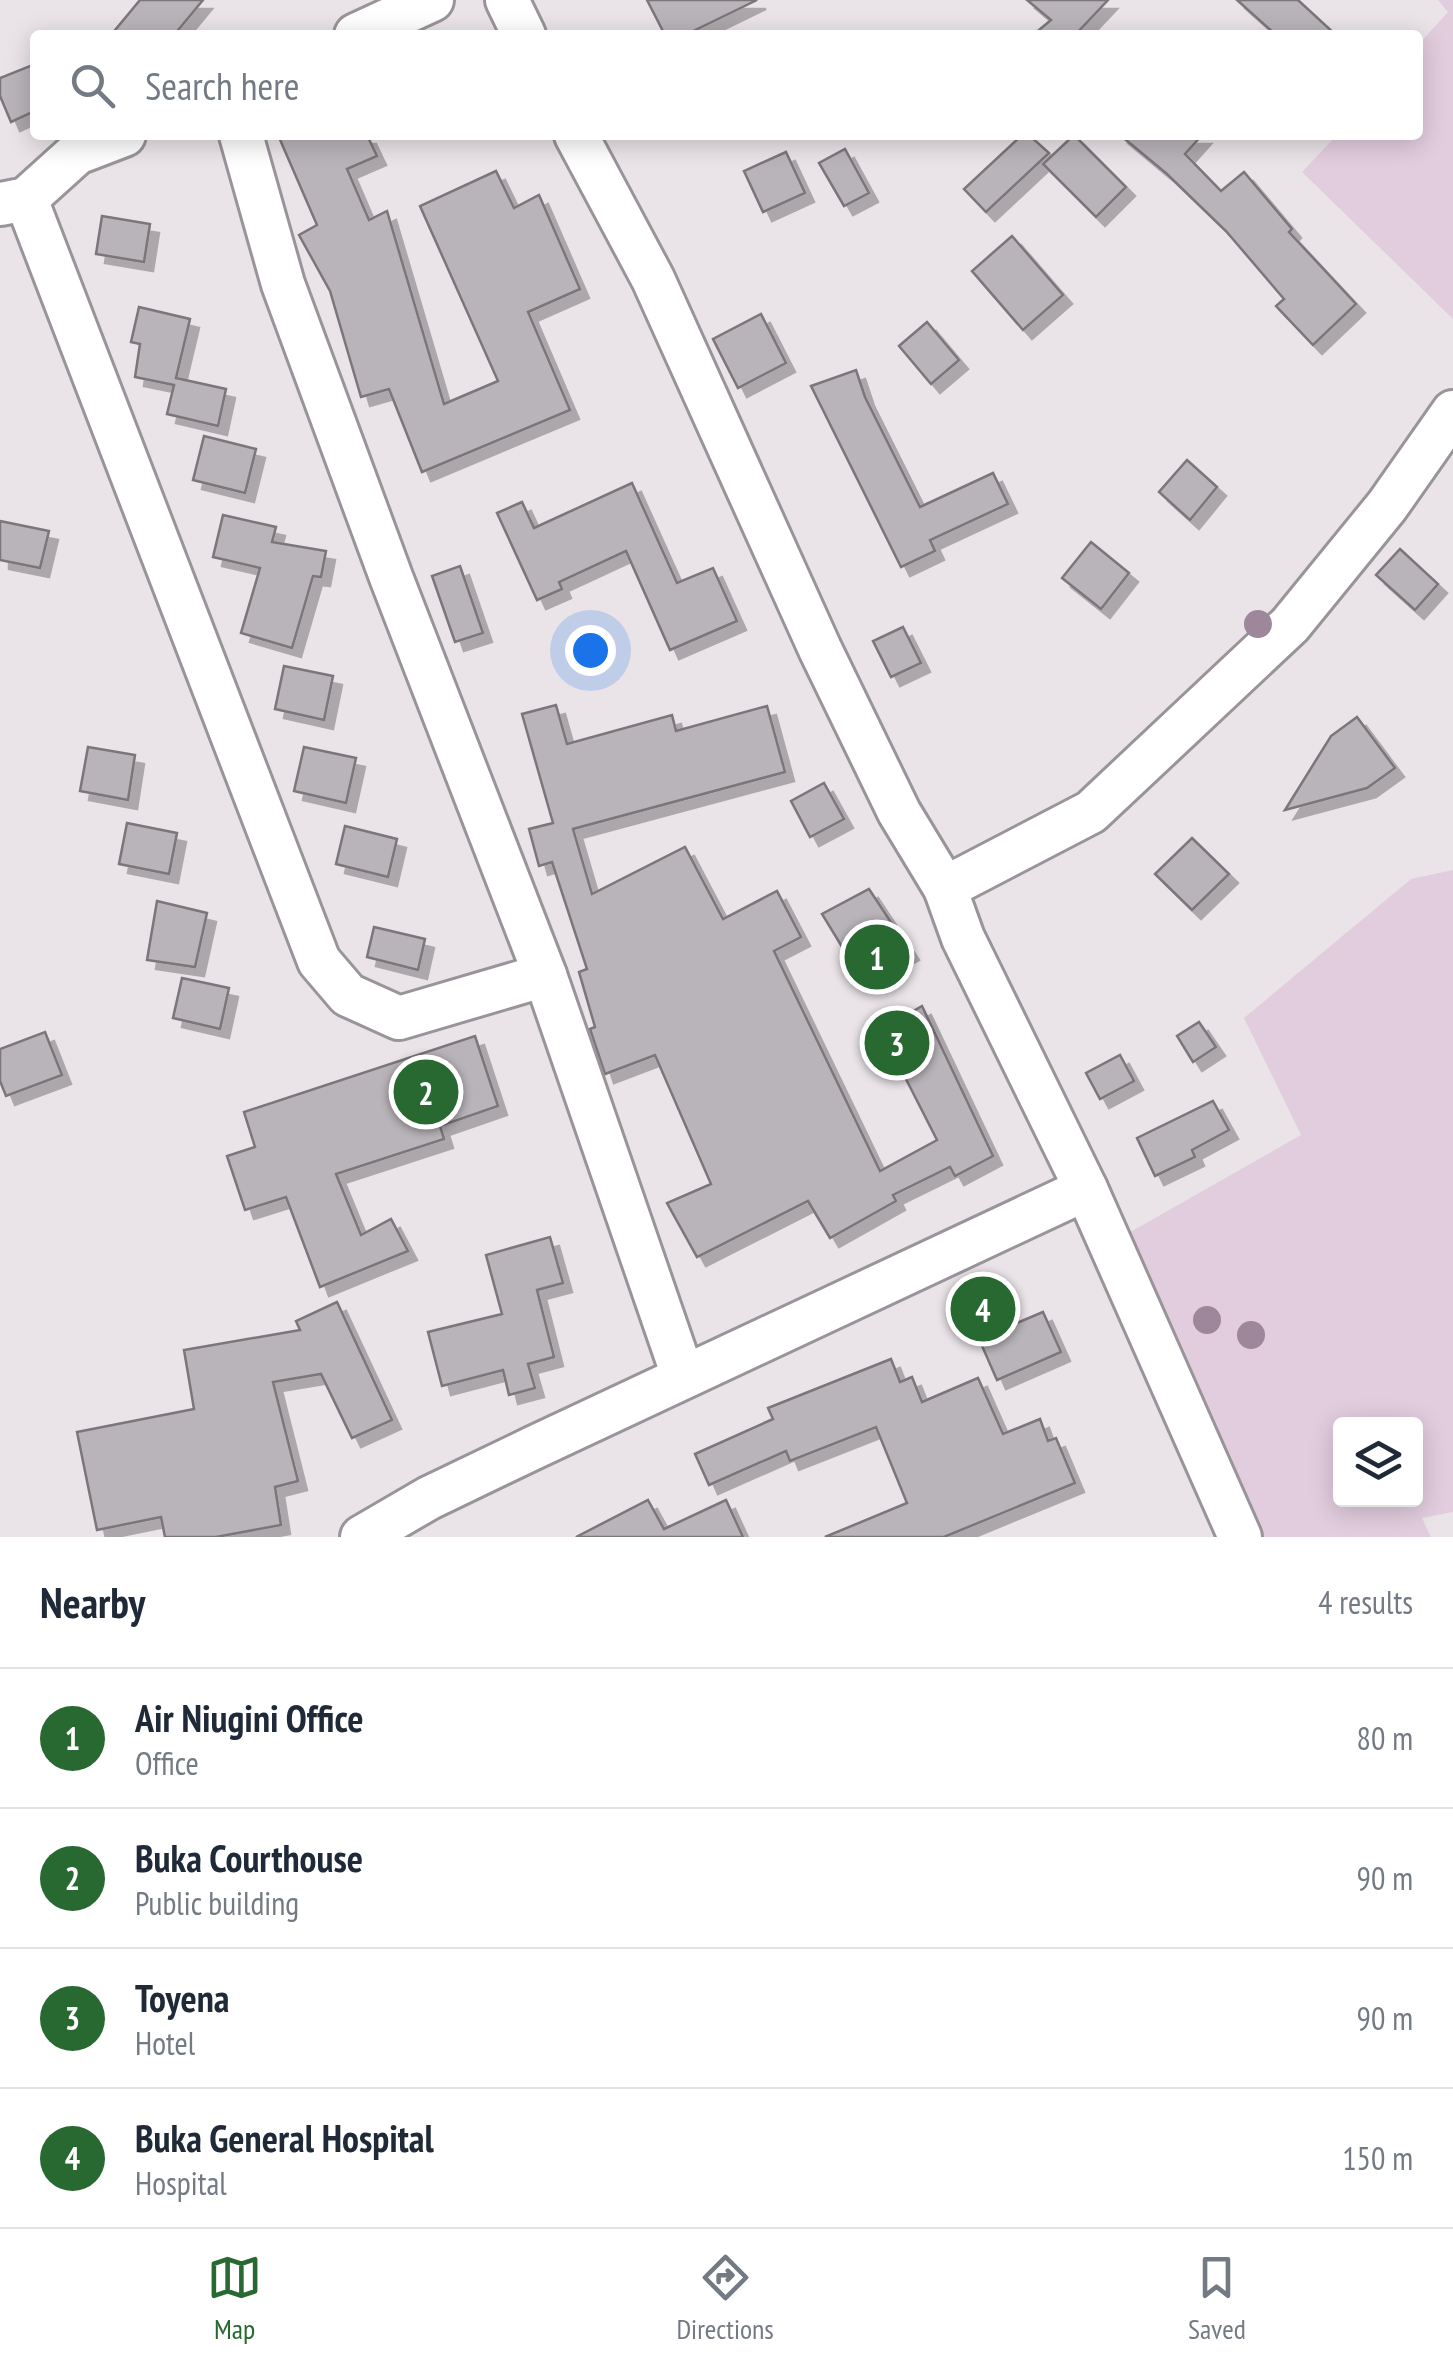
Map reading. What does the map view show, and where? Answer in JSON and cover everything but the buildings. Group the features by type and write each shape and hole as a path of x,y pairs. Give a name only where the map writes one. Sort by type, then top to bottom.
{"street":[{"path":"367,30 432,0"},
{"path":"506,0 521,30"},
{"path":"112,140 77,154 13,202 320,961 348,995 400,1018 545,975"},
{"path":"242,140 283,284 545,975 684,1376"},
{"path":"579,140 653,279 820,649 891,796 944,888 963,938 1086,1188 1240,1537"},
{"path":"944,888 1090,812 1290,625 1387,506 1453,412"},
{"path":"362,1537 429,1498 1086,1188"}],"shaded area":[{"path":"1438,0 1453,0 1453,319 1302,172 1332,140 1423,140 1423,40 1448,12"},
{"path":"1453,870 1453,1512 1422,1518 1431,1537 1240,1537 1111,1243 1301,1135 1244,1018 1411,879"}],"place":[{"name":"Air Niugini Office","path":"877,957"},
{"name":"Toyena","path":"897,1043"},
{"name":"Buka Courthouse","path":"426,1092"},
{"name":"Buka General Hospital","path":"983,1309"}]}
